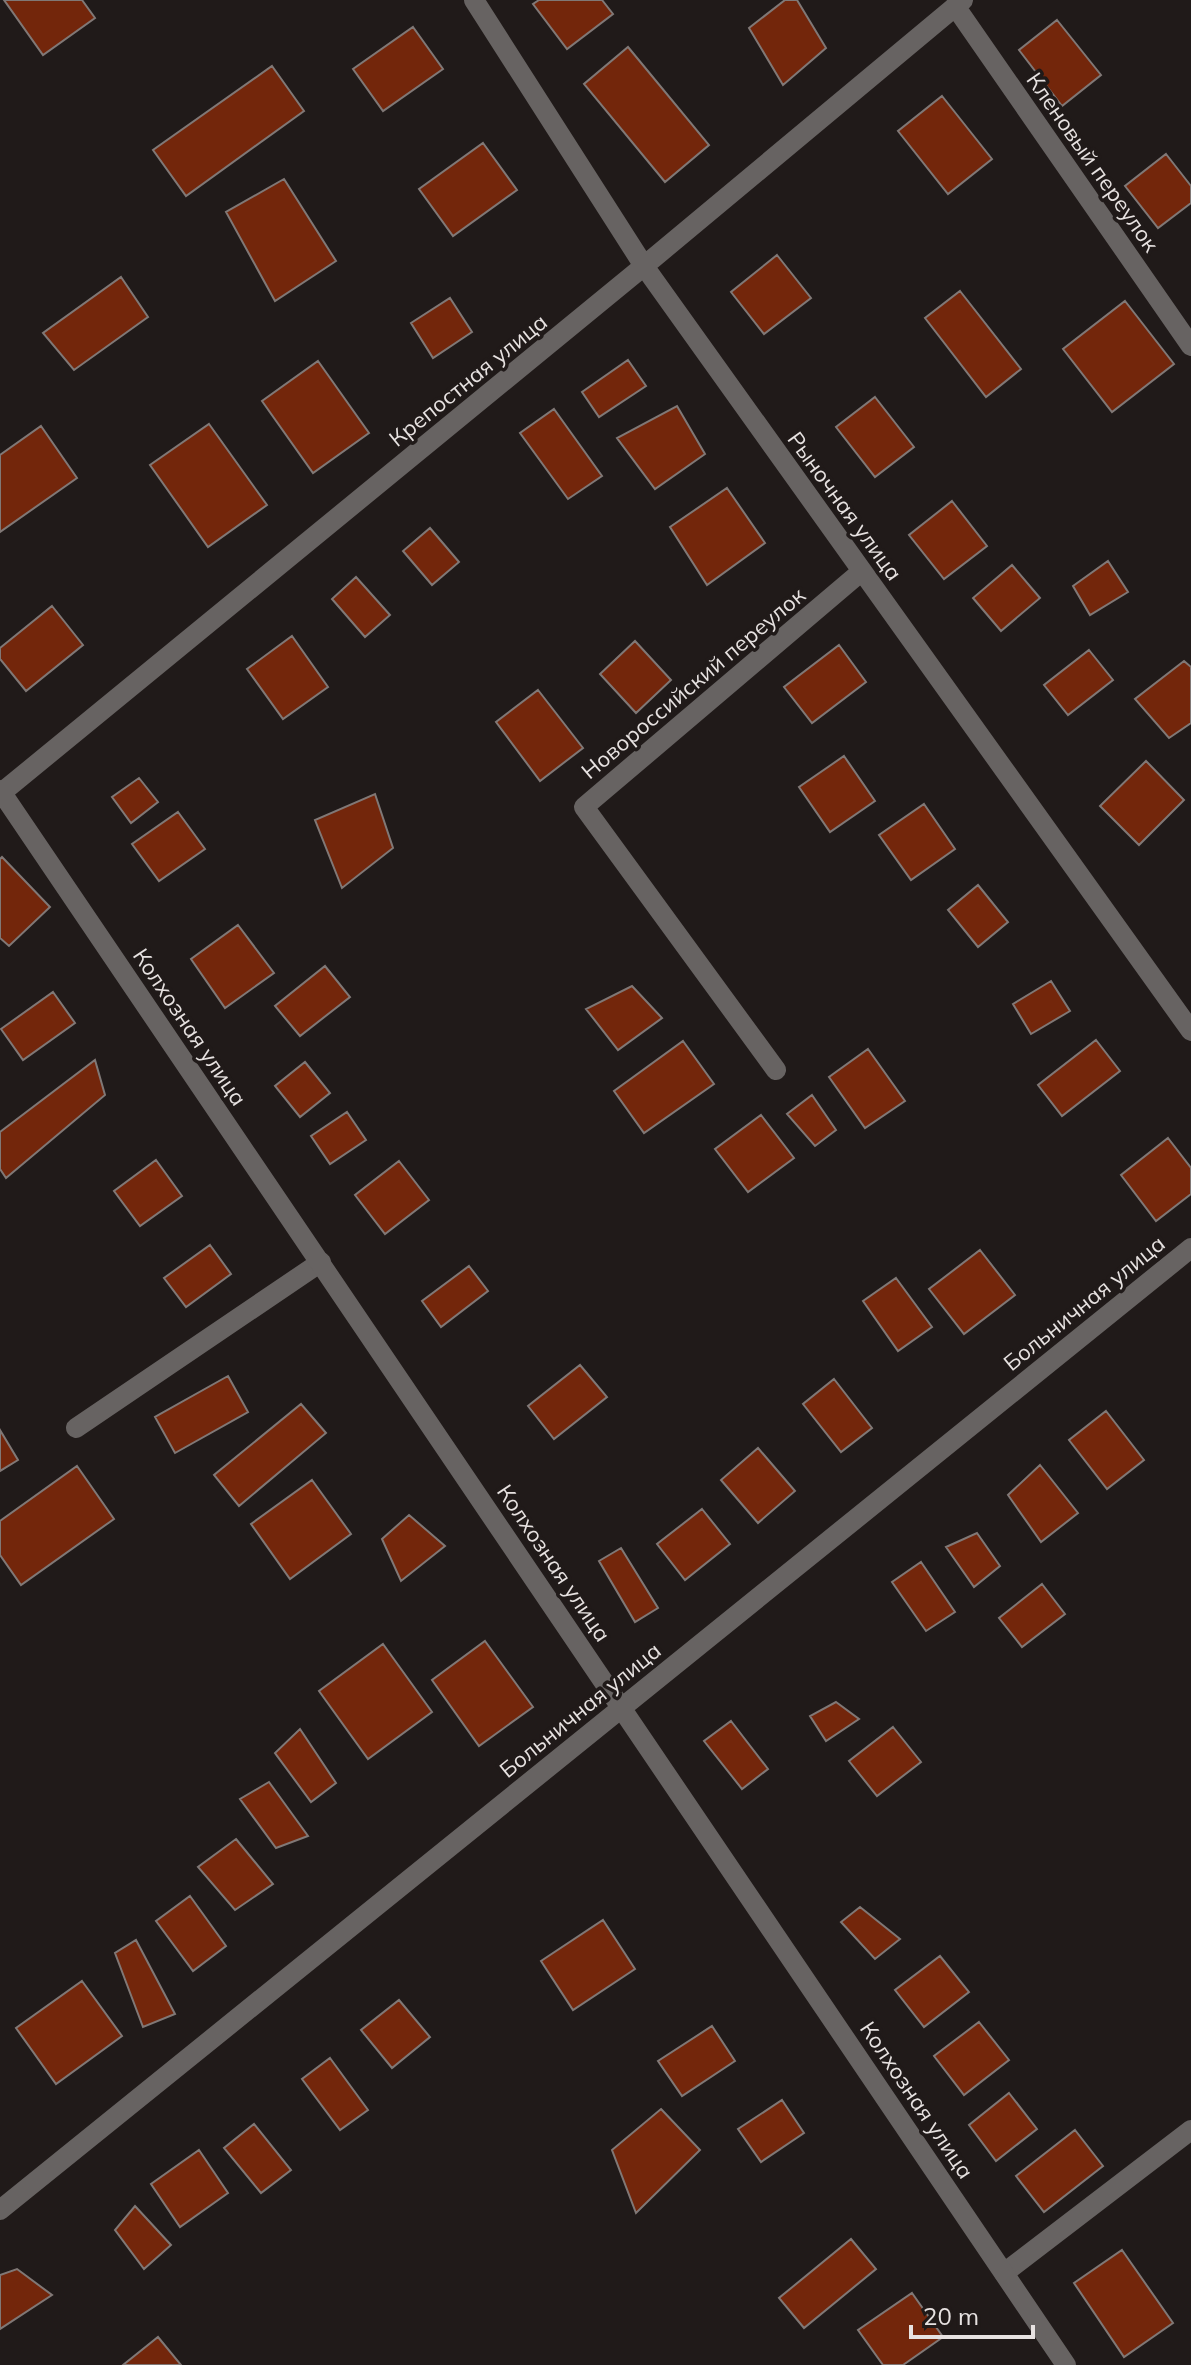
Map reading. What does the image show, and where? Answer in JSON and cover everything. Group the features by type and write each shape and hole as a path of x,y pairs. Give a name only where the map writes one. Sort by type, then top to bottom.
{"street":[{"name":"Рыночная улица","path":"474,0 644,266 1191,1031"},
{"name":"Крепостная улица","path":"1,792 644,266 959,3"},
{"name":"Кленовый переулок","path":"959,3 1191,346"},
{"name":"Новороссийский переулок","path":"776,1070 584,807 862,571"},
{"name":"Колхозная улица","path":"1,792 1066,2365"},
{"name":"Больничная улица","path":"0,2210 1191,1248"},
{"path":"76,1428 321,1262"},
{"path":"1004,2273 1191,2130"}],"building":[{"path":"4,0 82,0 95,18 43,55"},
{"path":"539,0 602,0 613,14 567,49 533,4"},
{"path":"785,0 797,0 826,48 783,85 749,28"},
{"path":"1057,20 1101,75 1062,106 1019,50"},
{"path":"413,27 443,69 383,111 353,69"},
{"path":"628,47 709,145 665,182 584,84"},
{"path":"272,66 304,111 186,196 153,150"},
{"path":"942,96 992,159 948,194 898,131"},
{"path":"483,143 517,190 453,236 419,189"},
{"path":"1166,154 1191,186 1191,203 1158,228 1125,186"},
{"path":"284,179 336,261 275,301 226,212"},
{"path":"777,255 811,298 764,334 731,292"},
{"path":"121,277 148,317 74,370 43,333"},
{"path":"960,291 1021,369 986,397 925,318"},
{"path":"450,298 472,332 433,358 411,323"},
{"path":"1125,301 1174,364 1112,412 1063,349"},
{"path":"628,360 646,386 599,417 582,392"},
{"path":"318,361 369,433 313,473 262,401"},
{"path":"875,397 914,447 875,477 836,427"},
{"path":"677,406 705,454 655,489 617,438"},
{"path":"554,409 602,476 568,499 520,433"},
{"path":"209,424 267,505 208,547 150,465"},
{"path":"41,426 77,478 0,532 0,455"},
{"path":"727,488 765,543 707,585 670,527"},
{"path":"952,501 987,546 944,579 909,535"},
{"path":"430,528 459,562 432,585 403,551"},
{"path":"1108,561 1128,592 1090,615 1073,586"},
{"path":"1012,565 1040,598 1001,631 973,598"},
{"path":"356,577 390,615 365,637 332,599"},
{"path":"52,606 83,645 26,691 0,659 0,648"},
{"path":"292,636 328,687 283,719 247,669"},
{"path":"635,641 671,680 636,713 600,674"},
{"path":"839,645 866,682 812,723 784,687"},
{"path":"1089,650 1113,680 1068,715 1044,685"},
{"path":"1184,661 1191,667 1191,723 1169,738 1135,699"},
{"path":"538,690 583,748 540,781 496,722"},
{"path":"844,756 875,801 830,832 799,787"},
{"path":"1146,761 1184,800 1139,845 1100,806"},
{"path":"139,778 158,802 131,823 112,797"},
{"path":"375,794 393,848 342,888 315,820"},
{"path":"924,804 955,849 911,880 879,835"},
{"path":"178,812 205,849 159,881 132,844"},
{"path":"2,857 50,907 9,946 0,938"},
{"path":"978,885 1008,922 978,947 948,910"},
{"path":"238,925 274,973 225,1008 191,959"},
{"path":"325,966 350,997 300,1036 275,1006"},
{"path":"1051,981 1070,1011 1031,1034 1013,1004"},
{"path":"632,986 662,1018 618,1050 586,1009"},
{"path":"53,992 75,1023 23,1060 1,1029"},
{"path":"1096,1040 1120,1071 1062,1116 1038,1085"},
{"path":"683,1041 714,1084 644,1133 614,1091"},
{"path":"868,1049 905,1101 865,1128 829,1077"},
{"path":"95,1060 105,1095 6,1178 0,1169 0,1132"},
{"path":"305,1062 330,1093 300,1117 275,1086"},
{"path":"812,1095 836,1130 815,1146 787,1114"},
{"path":"347,1112 366,1140 330,1164 311,1136"},
{"path":"761,1115 794,1158 748,1192 715,1149"},
{"path":"1168,1138 1191,1168 1191,1194 1156,1221 1121,1175"},
{"path":"156,1160 182,1196 140,1226 114,1191"},
{"path":"399,1161 429,1200 385,1234 355,1195"},
{"path":"210,1245 231,1274 186,1307 164,1278"},
{"path":"980,1250 1015,1295 964,1334 929,1289"},
{"path":"469,1266 488,1291 441,1327 422,1301"},
{"path":"896,1278 932,1327 898,1351 863,1301"},
{"path":"580,1365 607,1397 554,1439 528,1406"},
{"path":"228,1376 248,1412 175,1453 155,1417"},
{"path":"834,1379 872,1428 841,1452 803,1404"},
{"path":"301,1404 326,1433 239,1506 214,1475"},
{"path":"1106,1411 1144,1460 1107,1489 1069,1440"},
{"path":"0,1430 18,1460 0,1471"},
{"path":"758,1448 795,1491 758,1523 721,1480"},
{"path":"1040,1465 1078,1513 1041,1542 1008,1495"},
{"path":"77,1466 114,1519 21,1585 0,1555 0,1521"},
{"path":"312,1480 351,1534 290,1579 251,1524"},
{"path":"702,1509 730,1544 685,1580 657,1544"},
{"path":"409,1515 445,1546 401,1581 382,1539"},
{"path":"977,1533 1000,1566 974,1587 946,1547"},
{"path":"621,1548 658,1608 635,1622 599,1561"},
{"path":"921,1562 955,1612 926,1631 892,1582"},
{"path":"1042,1584 1065,1614 1022,1647 999,1618"},
{"path":"485,1641 533,1707 479,1746 432,1680"},
{"path":"383,1644 432,1712 368,1759 319,1691"},
{"path":"836,1702 859,1719 826,1741 810,1716"},
{"path":"731,1721 768,1769 742,1789 704,1741"},
{"path":"893,1727 921,1762 877,1796 849,1761"},
{"path":"300,1729 336,1783 311,1802 275,1753"},
{"path":"269,1782 308,1836 276,1848 240,1799"},
{"path":"236,1839 273,1884 235,1910 198,1867"},
{"path":"190,1896 226,1946 193,1971 156,1921"},
{"path":"860,1907 900,1939 875,1959 841,1922"},
{"path":"603,1920 635,1969 573,2010 541,1961"},
{"path":"136,1940 175,2014 143,2027 115,1953"},
{"path":"940,1956 969,1992 924,2027 895,1990"},
{"path":"82,1981 122,2036 56,2084 16,2028"},
{"path":"399,2000 430,2037 392,2068 361,2030"},
{"path":"979,2022 1009,2060 964,2095 934,2056"},
{"path":"712,2026 735,2061 682,2096 658,2061"},
{"path":"330,2058 368,2110 340,2130 302,2079"},
{"path":"1009,2093 1037,2129 996,2161 969,2125"},
{"path":"782,2100 804,2133 761,2162 738,2129"},
{"path":"661,2109 700,2150 636,2213 612,2150"},
{"path":"254,2124 291,2170 261,2193 224,2148"},
{"path":"1075,2130 1103,2166 1044,2212 1016,2176"},
{"path":"199,2150 228,2193 180,2227 151,2184"},
{"path":"135,2206 171,2245 144,2269 115,2230"},
{"path":"851,2239 876,2269 804,2328 779,2298"},
{"path":"1122,2250 1173,2323 1124,2357 1074,2283"},
{"path":"17,2269 52,2295 0,2329 0,2275"},
{"path":"912,2293 943,2337 903,2365 883,2365 858,2330"},
{"path":"158,2337 181,2365 123,2365"}]}
